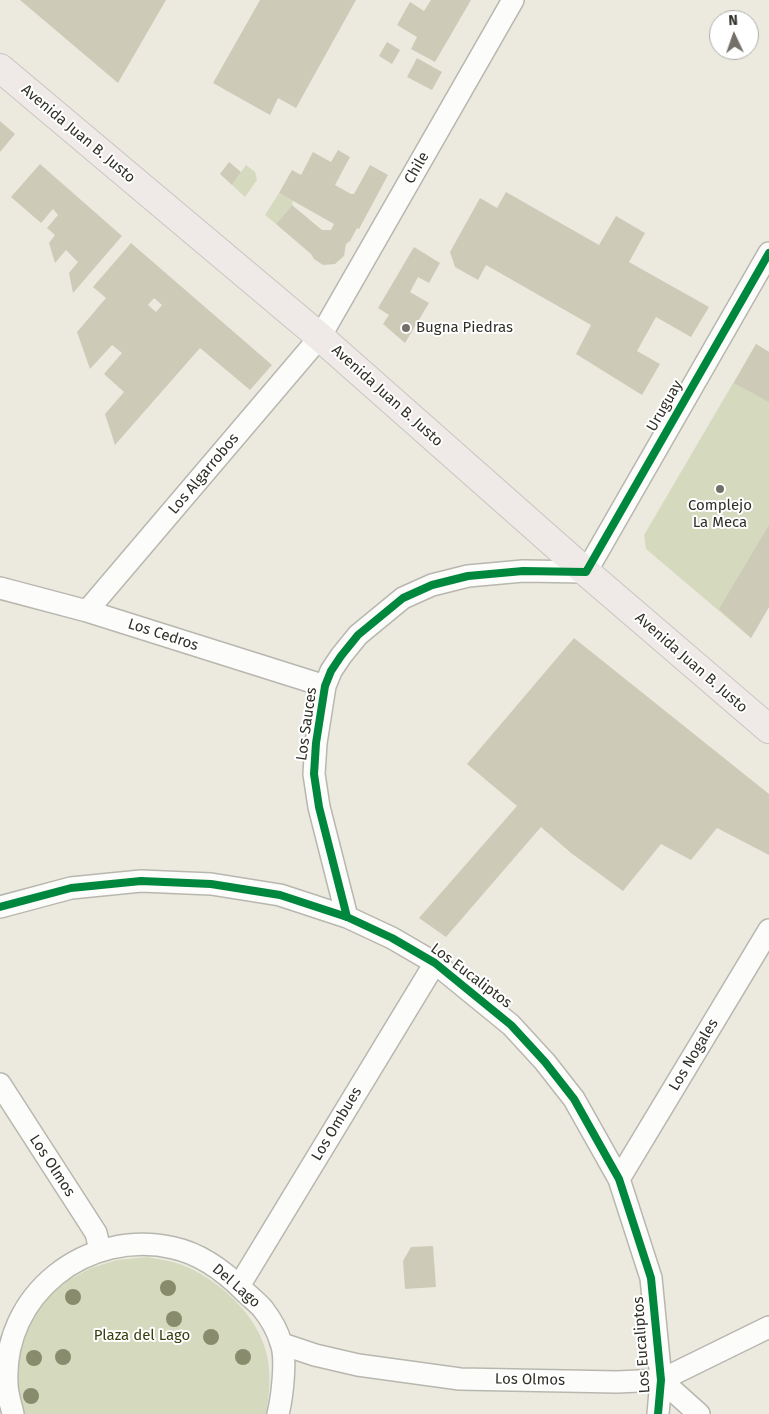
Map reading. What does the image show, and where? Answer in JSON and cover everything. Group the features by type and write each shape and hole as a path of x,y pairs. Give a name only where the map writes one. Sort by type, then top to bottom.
{"main road":[{"name":"Avenida Juan B. Justo","path":"0,68 320,337 586,572 769,729"}],"street":[{"name":"Chile","path":"320,337 513,0"},
{"name":"Uruguay","path":"586,572 769,254"},
{"name":"Los Algarrobos","path":"87,611 320,337"},
{"name":"Los Sauces","path":"347,917 319,807 314,774 316,744 325,686 331,671 358,635 403,598 432,586 468,576 523,571 586,572"},
{"name":"Los Cedros","path":"0,588 87,611 325,686"},
{"name":"Los Eucaliptos","path":"0,907 72,888 141,881 211,884 280,895 347,917 392,938 435,963 511,1024 545,1062 574,1099 619,1179 651,1278 661,1380 658,1414"},
{"name":"Los Nogales","path":"619,1179 769,930"},
{"name":"Los Ombues","path":"239,1286 435,963"},
{"name":"Los Olmos","path":"0,1084 96,1232 100,1250"},
{"name":"Del Lago","path":"13,1414 4,1359 22,1313 37,1292 65,1266 100,1250 137,1244 174,1248 209,1262 239,1286 264,1310 282,1344 284,1377 278,1414"},
{"name":"Los Olmos","path":"282,1344 315,1355 358,1365 460,1379 617,1382 661,1380 769,1327"},
{"path":"661,1380 699,1414"}],"green space":[{"path":"246,165 255,172 257,180 245,197 232,185"},
{"path":"279,193 293,201 292,205 276,224 265,215"},
{"name":"Complejo La Meca","path":"756,344 769,352 769,607 751,638 646,549 644,535"},
{"name":"Plaza del Lago","path":"147,1257 173,1262 201,1274 228,1294 250,1318 267,1353 269,1388 266,1414 24,1414 19,1401 16,1381 19,1340 46,1298 67,1281 91,1268 117,1260"}],"building":[{"path":"20,0 166,0 118,83"},
{"path":"260,0 356,0 296,108 278,98 270,115 213,83"},
{"path":"431,0 471,0 435,62 411,49 417,37 397,25 410,2 424,11"},
{"path":"387,42 400,50 392,64 379,56"},
{"path":"417,58 442,72 432,90 407,77"},
{"path":"0,121 15,134 0,152"},
{"path":"338,150 350,157 335,185 351,194 354,194 370,165 388,175 359,229 357,228 350,241 346,244 344,256 335,264 323,265 276,224 292,205 322,230 331,230 334,224 279,193 292,170 301,175 313,152 331,162"},
{"path":"229,162 241,172 232,185 220,174"},
{"path":"40,164 122,236 73,293 69,273 78,262 66,250 55,263 49,243 55,235 47,228 58,215 53,209 41,223 11,197"},
{"path":"506,192 599,245 616,216 645,233 629,262 709,307 691,337 656,317 637,351 660,364 642,395 576,354 591,325 486,265 478,280 455,267 450,252 480,198 497,208"},
{"path":"131,243 272,365 250,390 200,348 115,445 105,414 124,392 104,374 122,353 112,345 90,369 77,332 106,298 93,287","holes":["154,298 162,305 156,312 148,305"]},
{"path":"414,247 440,263 429,283 418,277 410,292 429,303 405,343 383,324 389,315 378,308"},
{"path":"756,344 769,352 769,402 734,383"},
{"path":"769,525 769,607 751,638 719,609"},
{"path":"574,638 769,794 769,855 717,828 691,860 661,844 623,891 571,853 541,827 446,937 419,918 517,806 467,764"},
{"path":"433,1246 436,1287 405,1289 403,1261 411,1247"}],"cycle path":[{"path":"347,917 319,807 314,774 316,743 325,686 331,671 358,635 403,598 432,585 468,576 523,571 586,572 769,253"},
{"path":"0,907 71,888 141,881 211,884 280,895 347,917 392,938 435,963 511,1025 545,1062 574,1099 619,1179 651,1278 661,1380 658,1414"}],"place":[{"name":"Bugna Piedras","path":"406,328"},
{"name":"Complejo La Meca","path":"720,489"}]}
